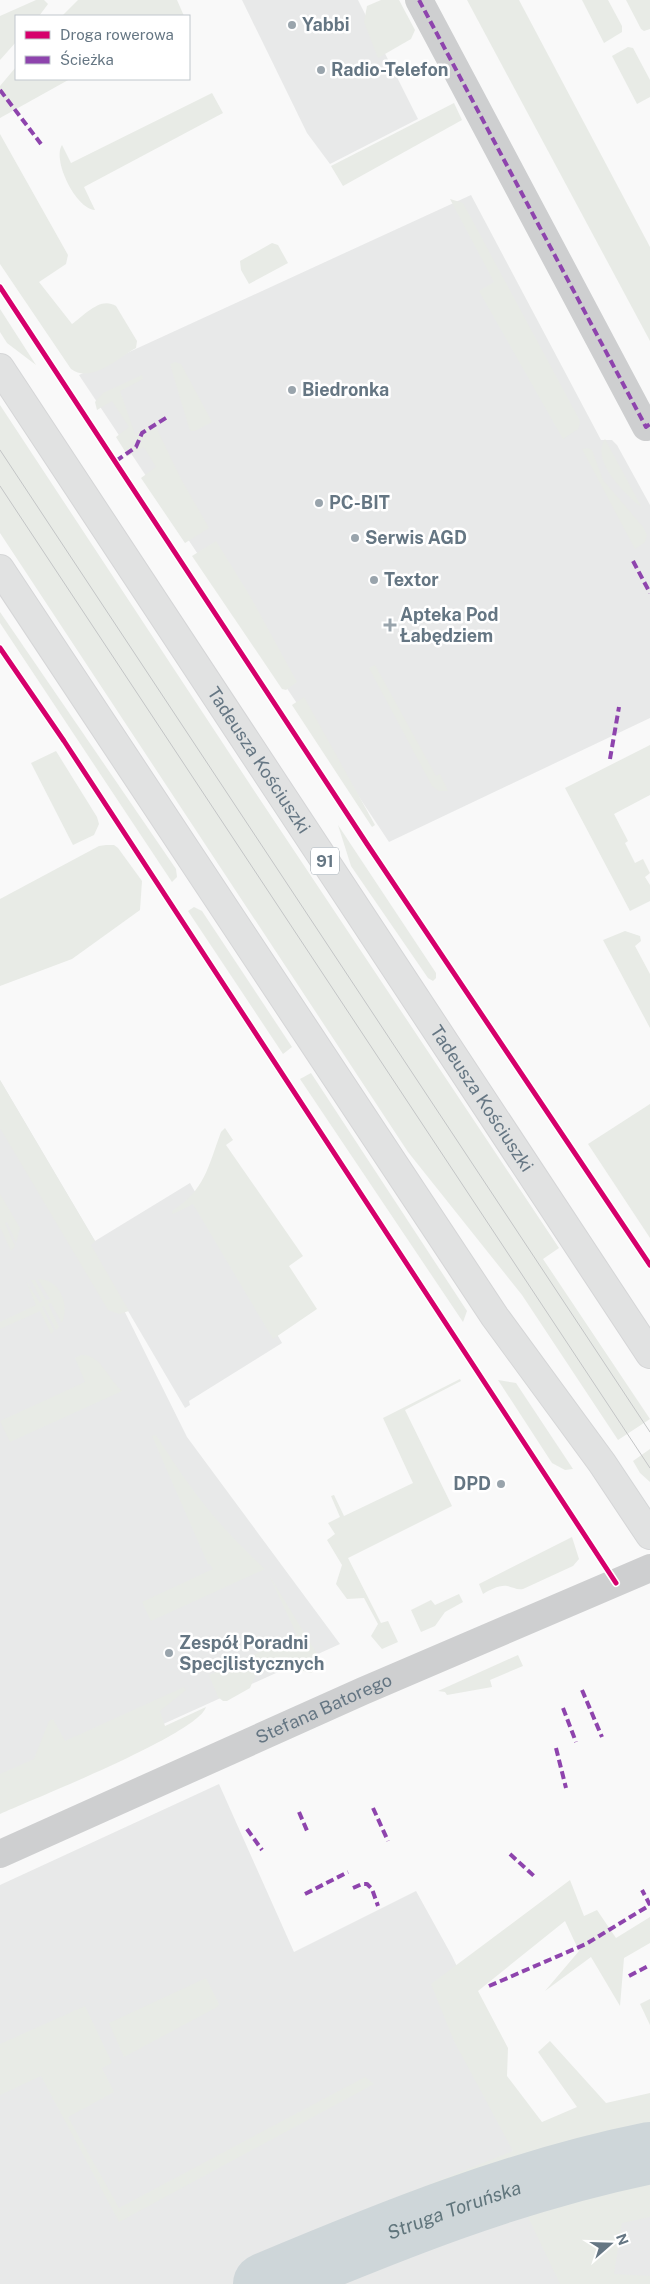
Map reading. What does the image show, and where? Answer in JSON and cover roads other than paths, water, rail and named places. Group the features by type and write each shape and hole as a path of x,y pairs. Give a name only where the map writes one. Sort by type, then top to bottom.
{"main road":[{"name":"Tadeusza Kościuszki","path":"0,368 650,1354"},
{"path":"0,569 495,1317 602,1463 650,1535"}],"street":[{"path":"419,0 649,429"},
{"name":"Stefana Batorego","path":"0,1854 362,1691 650,1568"}],"waterway":[{"name":"Struga Toruńska","path":"264,2284 406,2226 502,2192 600,2164 650,2153"}],"tram line":[{"path":"0,450 650,1432"},
{"path":"0,486 650,1468"}],"place":[{"name":"Yabbi","path":"292,25"},
{"name":"Radio-Telefon","path":"321,70"},
{"name":"Biedronka","path":"292,390"},
{"name":"PC-BIT","path":"319,503"},
{"name":"Serwis AGD","path":"355,538"},
{"name":"Textor","path":"374,580"},
{"name":"Apteka Pod Łabędziem","path":"390,625"},
{"name":"DPD","path":"501,1484"},
{"name":"Zespół Poradni Specjlistycznych","path":"169,1653"}]}
